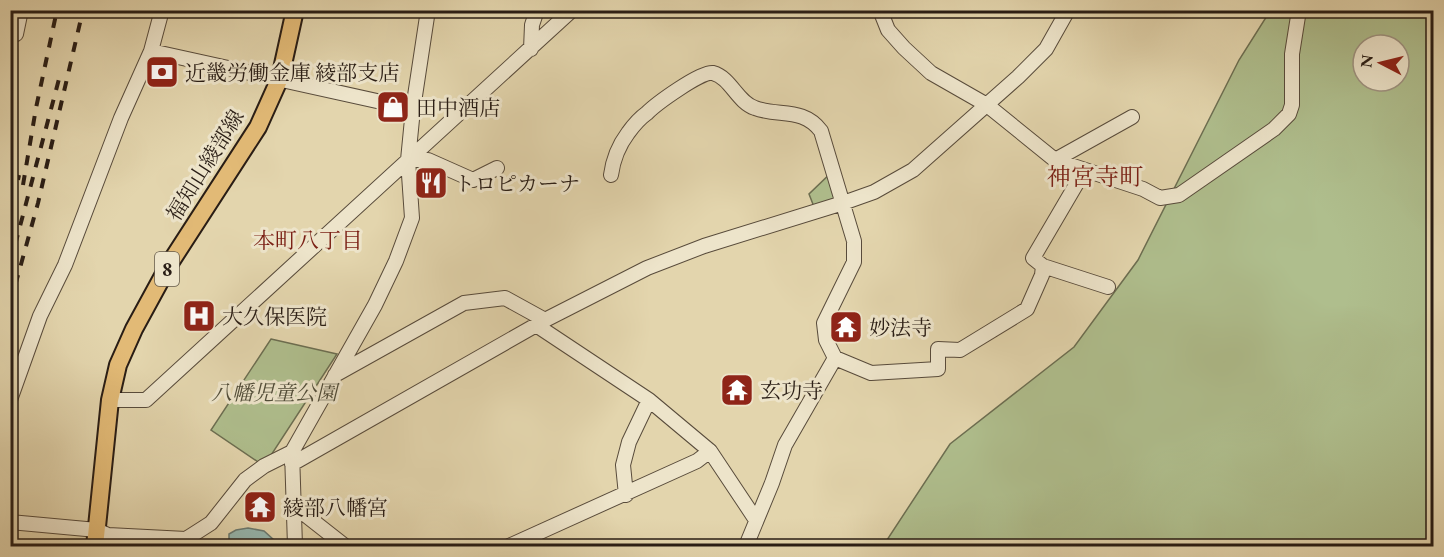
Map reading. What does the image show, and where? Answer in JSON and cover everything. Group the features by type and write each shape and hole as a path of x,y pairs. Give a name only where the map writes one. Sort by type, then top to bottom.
{"main road":[{"name":"福知山綾部線","path":"96,538 110,400 118,365 170,263 258,127 280,78 295,10"}],"street":[{"path":"10,32 16,34 21,10"},
{"path":"10,400 40,316 65,266 121,118 151,51 162,10"},
{"path":"295,546 292,458 334,376 375,305 396,261 412,218 408,160 428,10"},
{"path":"531,49 532,25 537,10"},
{"path":"110,400 146,399 572,10"},
{"path":"880,10 888,30 903,48 932,73 987,105 1055,160 1077,183 1034,258 1043,266 1108,287"},
{"path":"10,522 96,538 108,535 186,539 211,523 245,480 264,466 292,458 540,323 647,268 704,246 874,192 913,170 1046,49 1068,10"},
{"path":"1055,160 1143,189 1160,198 1179,195 1274,129 1289,114 1292,105 1292,54 1299,10"},
{"path":"151,51 413,109"},
{"path":"611,175 613,161 627,134 647,112 701,75 712,73 722,79 746,104 756,109 794,113 814,121 821,131 854,241 854,262 824,323 826,340 835,358 871,373 938,369 938,349 960,350 1027,309 1042,275 1043,266"},
{"path":"1055,160 1132,117"},
{"path":"408,160 428,160 473,180 497,168"},
{"path":"334,376 464,303 505,298 649,400 710,451 756,520"},
{"path":"746,546 785,446 835,358"},
{"path":"626,495 623,465 629,442 649,400"},
{"path":"509,546 626,495 697,461 710,451"},
{"path":"294,506 345,546"}],"green space":[{"path":"1270,11 1433,11 1433,546 883,546 950,444 1074,347 1138,260 1239,60"},
{"path":"833,171 843,203 816,212 809,194"},
{"name":"八幡児童公園","path":"271,339 337,354 264,466 211,430"}],"water":[{"path":"248,528 264,531 275,541 276,546 231,546 229,534"}],"railway":[{"path":"23,185 36,108 57,10"},
{"path":"10,304 38,203 83,10"},
{"path":"10,264 59,79"},
{"path":"10,219 19,175"}],"place":[{"name":"近畿労働金庫 綾部支店","path":"162,72"},
{"name":"田中酒店","path":"393,107"},
{"name":"トロピカーナ","path":"431,183"},
{"name":"大久保医院","path":"199,316"},
{"name":"妙法寺","path":"846,327"},
{"name":"玄功寺","path":"737,390"},
{"name":"綾部八幡宮","path":"260,507"}],"district":[{"name":"神宮寺町","path":"1095,176"},
{"name":"本町八丁目","path":"308,240"}]}
